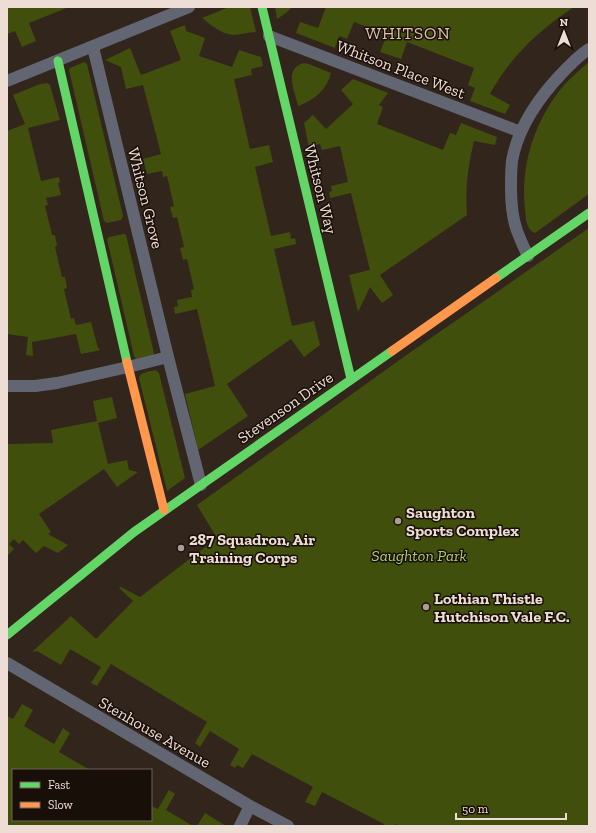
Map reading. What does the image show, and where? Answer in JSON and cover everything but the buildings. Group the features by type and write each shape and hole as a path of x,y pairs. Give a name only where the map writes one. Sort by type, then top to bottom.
{"street":[{"path":"7,81 190,7"},
{"name":"Whitson Way","path":"262,7 351,379"},
{"name":"Whitson Place West","path":"269,36 521,132"},
{"name":"Whitson Grove","path":"93,47 168,357 201,485"},
{"path":"528,256 514,222 511,199 512,162 516,145 521,132 546,91 572,63 589,49"},
{"path":"58,61 128,367 164,510"},
{"name":"Stevenson Drive","path":"7,635 134,532 164,510 589,214"},
{"path":"7,386 35,386 57,383 168,357"},
{"name":"Stenhouse Avenue","path":"7,663 250,806 288,826"},
{"path":"240,826 250,806"}],"green space":[{"path":"7,7 69,7 29,23 36,41 22,47 15,31 7,34"},
{"path":"229,7 250,7 256,32 236,35 224,33 216,29 202,18"},
{"path":"275,7 292,7 277,19"},
{"path":"326,7 574,7 549,25 526,45 498,81 490,94 510,105 505,114 470,101 475,88 468,85 474,68 407,42 401,59 380,52 387,35 354,22 347,39 339,36 335,48 296,33 300,22 318,28"},
{"path":"185,25 186,31 205,38 199,56 232,67 239,50 261,57 263,66 251,69 252,75 234,79 250,149 269,145 273,162 255,167 271,236 290,232 291,239 295,238 296,244 274,249 292,326 314,321 320,345 304,357 291,339 227,384 248,416 198,450 185,394 215,386 197,309 175,314 174,307 178,306 177,300 192,297 191,290 194,289 187,259 183,260 180,248 184,247 177,217 173,218 170,207 174,206 167,176 163,177 162,171 147,174 143,159 161,154 143,85 126,89 121,67 105,60 130,48 141,75 181,60 170,31"},
{"path":"84,62 87,64 123,216 121,220 107,223 104,221 69,70 70,68"},
{"path":"589,62 589,194 535,233 528,227 524,193 527,159 532,143 545,113 554,99 564,85"},
{"path":"304,63 331,73 327,84 315,97 298,106 293,88 292,75 298,66"},
{"path":"353,79 388,93 379,105 383,107 377,124 443,150 450,133 456,135 461,123 497,137 495,145 474,141 470,160 466,196 467,215 380,275 393,295 382,303 370,287 358,312 349,275 370,270 351,193 330,198 329,192 332,191 331,186 348,182 340,146 322,150 320,144 309,147 304,123 313,115 326,129 353,104 341,90"},
{"path":"47,83 50,85 60,120 28,128 41,181 59,177 60,182 58,183 61,195 46,198 48,205 45,206 52,235 55,235 57,246 55,247 62,277 65,277 67,288 64,289 71,319 74,318 76,325 91,322 98,348 101,350 81,354 76,334 32,342 33,356 26,355 28,337 7,334 7,131 25,124 13,95 40,84"},
{"name":"Saughton Park","path":"589,228 589,826 400,826 396,824 395,826 383,826 384,824 322,792 315,806 305,802 313,787 252,754 243,768 237,765 235,768 230,765 239,749 210,731 200,747 195,743 207,722 111,664 97,686 91,683 101,667 70,649 61,665 37,651 32,652 71,616 96,639 133,601 119,588 121,587 140,597 217,538 197,505 405,356"},
{"path":"124,234 126,235 154,353 153,355 136,359 134,356 107,239 109,237"},
{"path":"155,370 159,373 185,478 167,491 139,378 143,373"},
{"path":"112,397 117,418 98,423 108,464 127,460 129,470 138,472 117,487 104,469 39,514 51,532 48,534 68,545 58,553 44,546 36,553 23,540 19,544 14,539 9,544 14,549 7,556 7,444 53,443 51,430 97,421 93,401"},
{"path":"22,704 33,710 24,726 54,744 63,728 70,733 59,752 88,769 12,769 12,821 152,821 152,806 158,809 169,790 175,794 166,810 193,826 7,826 7,716 13,719"},
{"path":"205,813 226,826 197,826"}],"traffic: fast":[{"path":"262,7 351,379"},
{"path":"58,61 127,362"},
{"path":"496,278 589,213"},
{"path":"7,635 134,532 392,351"}],"traffic: slow":[{"path":"392,351 496,278"},
{"path":"127,362 164,510"}],"place":[{"name":"Saughton Sports Complex","path":"398,521"},
{"name":"287 Squadron, Air Training Corps","path":"181,548"},
{"name":"Lothian Thistle Hutchison Vale F.C.","path":"426,607"}],"district":[{"name":"WHITSON","path":"408,33"}]}
